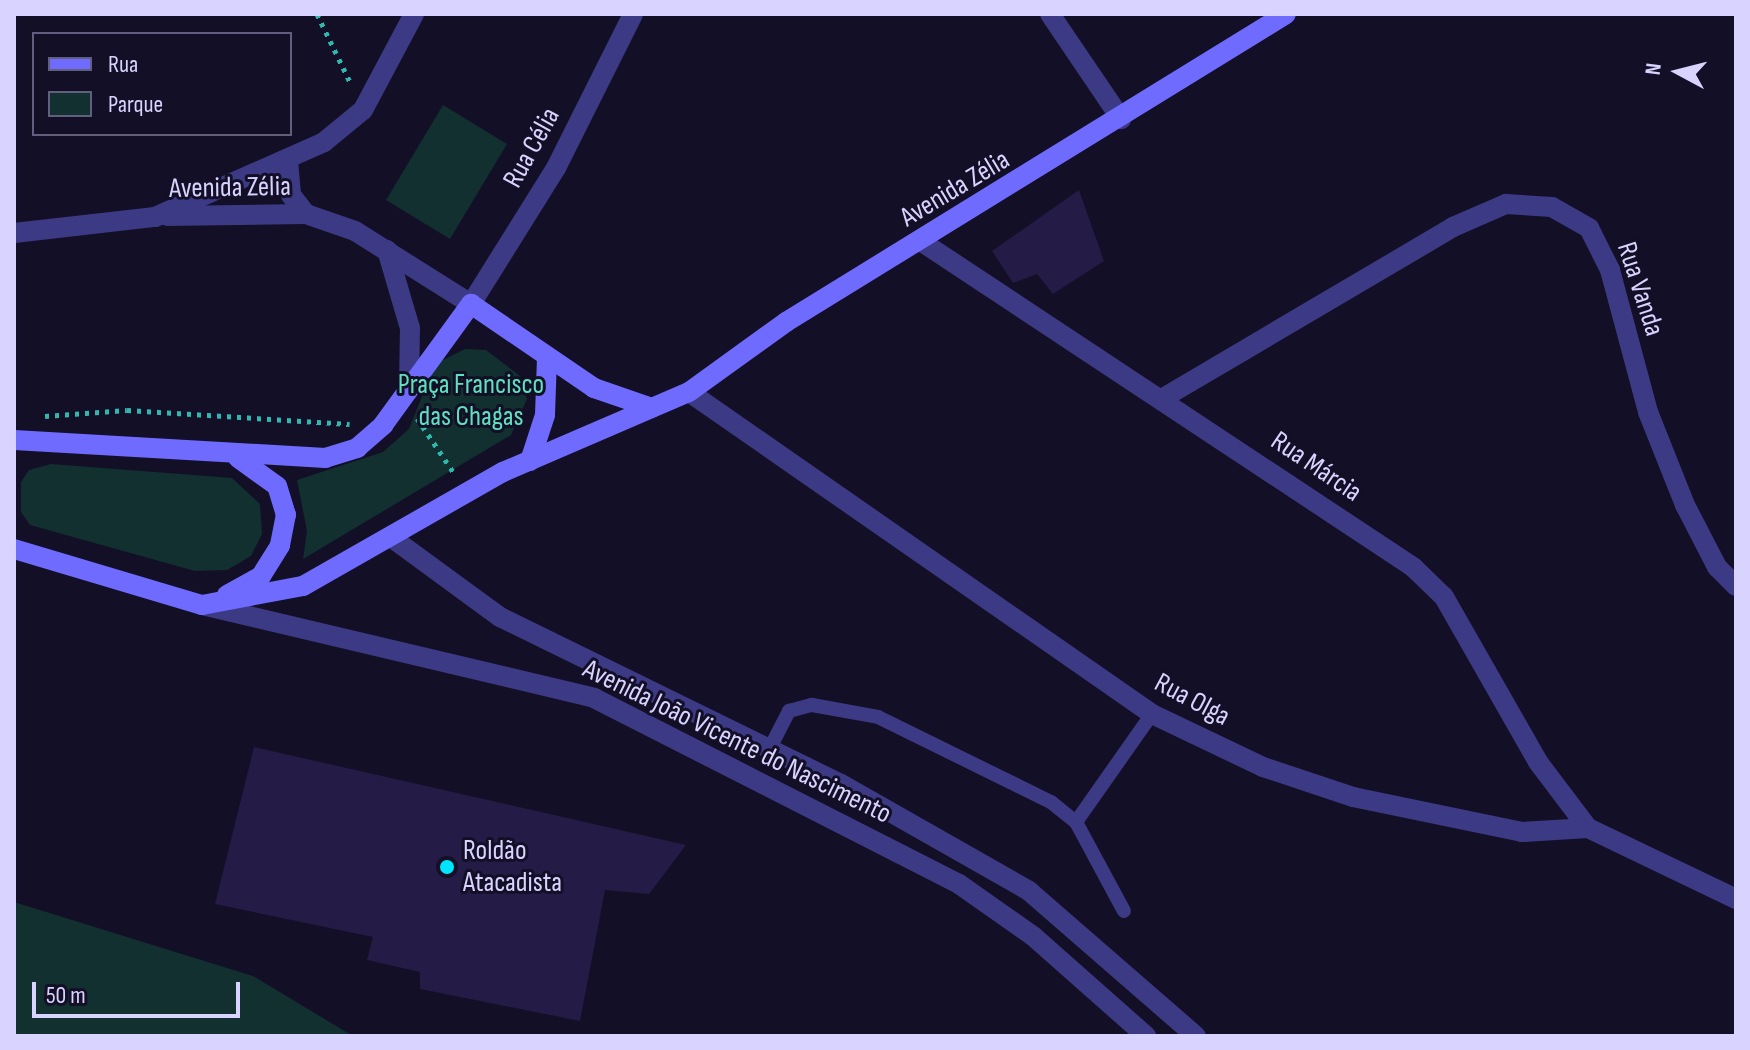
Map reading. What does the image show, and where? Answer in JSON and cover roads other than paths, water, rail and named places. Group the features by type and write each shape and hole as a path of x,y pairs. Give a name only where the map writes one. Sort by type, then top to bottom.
{"main road":[{"name":"Avenida Zélia","path":"530,461 689,392 786,322 922,242 1286,14"},
{"name":"Avenida Zélia","path":"471,304 617,401 652,408"},
{"path":"14,454 22,439 325,458 357,448 383,425 471,304"},
{"path":"16,546 202,605 303,586 392,538 467,492 530,461 545,415 547,357"},
{"path":"202,605 261,576 280,545 286,515 277,486 216,450"}],"street":[{"path":"14,233 155,217 288,160 363,110 414,14"},
{"name":"Rua Célia","path":"471,304 556,168 633,14"},
{"path":"1050,14 1121,119"},
{"name":"Avenida Zélia","path":"288,160 291,195 306,214"},
{"name":"Rua Vanda","path":"1163,398 1453,227 1506,204 1552,207 1589,228 1610,270 1648,412 1680,492 1717,567 1736,586"},
{"name":"Avenida Zélia","path":"155,217 306,214 387,250 471,304"},
{"name":"Rua Márcia","path":"922,242 1163,398 1413,567 1444,597 1538,762 1588,828"},
{"path":"387,250 410,328 409,386"},
{"name":"Rua Olga","path":"689,392 1152,714 1263,767 1353,797 1522,832 1588,828 1736,899"},
{"name":"Avenida João Vicente do Nascimento","path":"392,538 500,617 770,748 1029,891 1196,1036"},
{"name":"Avenida João Vicente do Nascimento","path":"202,605 594,698 959,884 1033,936 1146,1036"}],"lane":[{"path":"770,748 789,711 812,705 878,717 1051,802 1076,822 1124,911"},
{"path":"1076,822 1152,714"}],"place":[{"name":"Roldão Atacadista","path":"447,867"}],"park label":[{"name":"Praça Francisco das Chagas","path":"471,401"}]}
